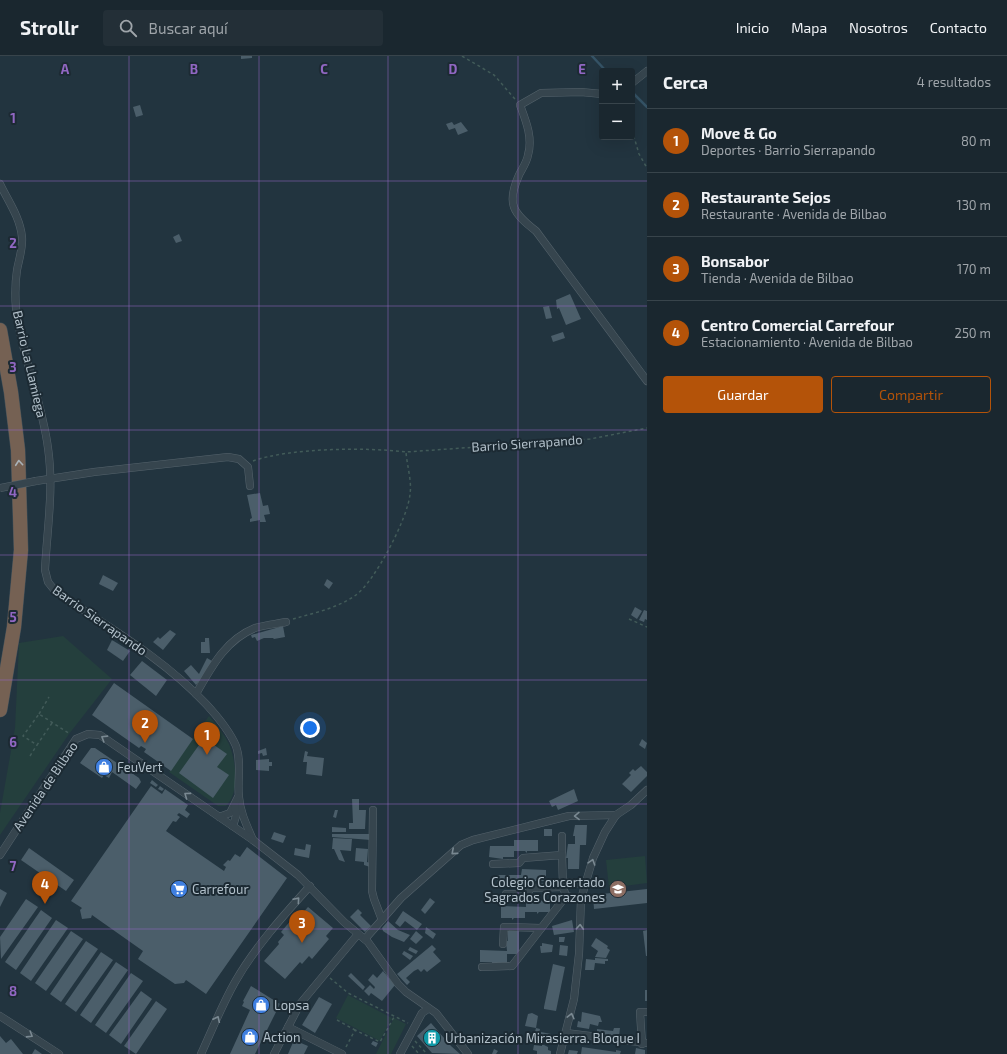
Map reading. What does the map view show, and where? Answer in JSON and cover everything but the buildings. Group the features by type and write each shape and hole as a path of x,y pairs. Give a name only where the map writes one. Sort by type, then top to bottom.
{"highway":[{"path":"0,330 17,445 20,488 21,550 17,607 0,710"},
{"path":"0,667 10,610 16,550 20,530"}],"street":[{"path":"635,81 647,71"},
{"path":"599,94 581,92 541,93 520,105 530,132 530,146 528,156 518,178 511,200 514,212 536,231 647,381"},
{"name":"Barrio La Llamiega","path":"0,184 21,229 22,246 15,280 16,308 23,344 44,424 50,478"},
{"path":"0,488 50,478 228,457 239,459 245,464 249,472 250,486"},
{"name":"Barrio Sierrapando","path":"50,478 51,509 45,570 48,582 56,592 136,644 196,694 225,727 236,747 239,774 238,796 235,805 236,816 233,826"},
{"path":"196,694 220,654 233,643 256,628 286,622"},
{"name":"Avenida de Bilbao","path":"0,855 76,739 88,734 100,735 219,817"},
{"path":"560,1054 573,1004 579,954 581,899 593,858 605,832 616,815 631,805 647,790"},
{"name":"Barrio Sierrapando","path":"238,796 244,821 253,840"},
{"path":"219,817 230,813 235,805"},
{"path":"374,810 372,891 382,920"},
{"path":"365,939 401,898 461,845 473,840 569,816 616,815"},
{"name":"Barrio Sierrapando","path":"219,817 253,840 310,886 344,922 375,949 398,984 442,1020 468,1054"},
{"path":"562,836 563,884 566,896"},
{"path":"493,864 519,864 523,858 562,855"},
{"path":"506,894 527,894 531,888 563,884 585,884"},
{"path":"201,1054 228,996 245,966 265,939 310,886"},
{"path":"566,896 581,899"},
{"path":"482,967 512,966 566,896"},
{"path":"503,944 504,927 541,928"},
{"path":"274,1054 300,1004 358,934"},
{"path":"400,1054 422,1013 428,1009"},
{"path":"566,1033 644,1044 640,1012 647,1012"},
{"path":"0,1016 60,1054"},
{"path":"288,1027 342,1054"}],"path":[{"path":"462,56 494,76 520,105"},
{"path":"635,140 639,154 647,168"},
{"name":"Barrio Sierrapando","path":"245,464 262,458 302,453 390,450 406,452 590,439 647,428"},
{"path":"286,622 343,602 355,595 370,580 380,565 407,509 410,495 406,452"},
{"path":"629,619 647,627"},
{"path":"37,746 23,736 49,697"},
{"path":"38,714 76,739"},
{"path":"30,756 52,723"},
{"path":"324,974 348,993 415,1027"},
{"path":"337,1020 380,1042 394,1017"},
{"path":"342,1054 355,1030"},
{"path":"410,1036 427,1054"}],"green space":[{"path":"63,636 112,679 69,734 0,835 0,813 15,728 19,643"},
{"path":"209,716 229,744 235,768 235,785 230,800 226,806 218,806 169,772"},
{"path":"645,856 647,883 609,888 606,860"},
{"path":"348,995 392,1018 380,1041 336,1018"},
{"path":"394,1018 406,1024 391,1054 376,1054"}],"waterway":[{"path":"592,56 603,68"},
{"path":"635,95 647,107"}],"place":[{"name":"Restaurante Sejos","path":"145,743"},
{"name":"Move & Go","path":"207,755"},
{"name":"FeuVert","path":"104,767"},
{"name":"Carrefour","path":"179,889"},
{"name":"Colegio Concertado Sagrados Corazones","path":"618,889"},
{"name":"Centro Comercial Carrefour","path":"45,904"},
{"name":"Bonsabor","path":"302,943"},
{"name":"Lopsa","path":"261,1005"},
{"name":"Action","path":"250,1037"},
{"name":"Urbanización Mirasierra. Bloque I","path":"432,1038"}]}
